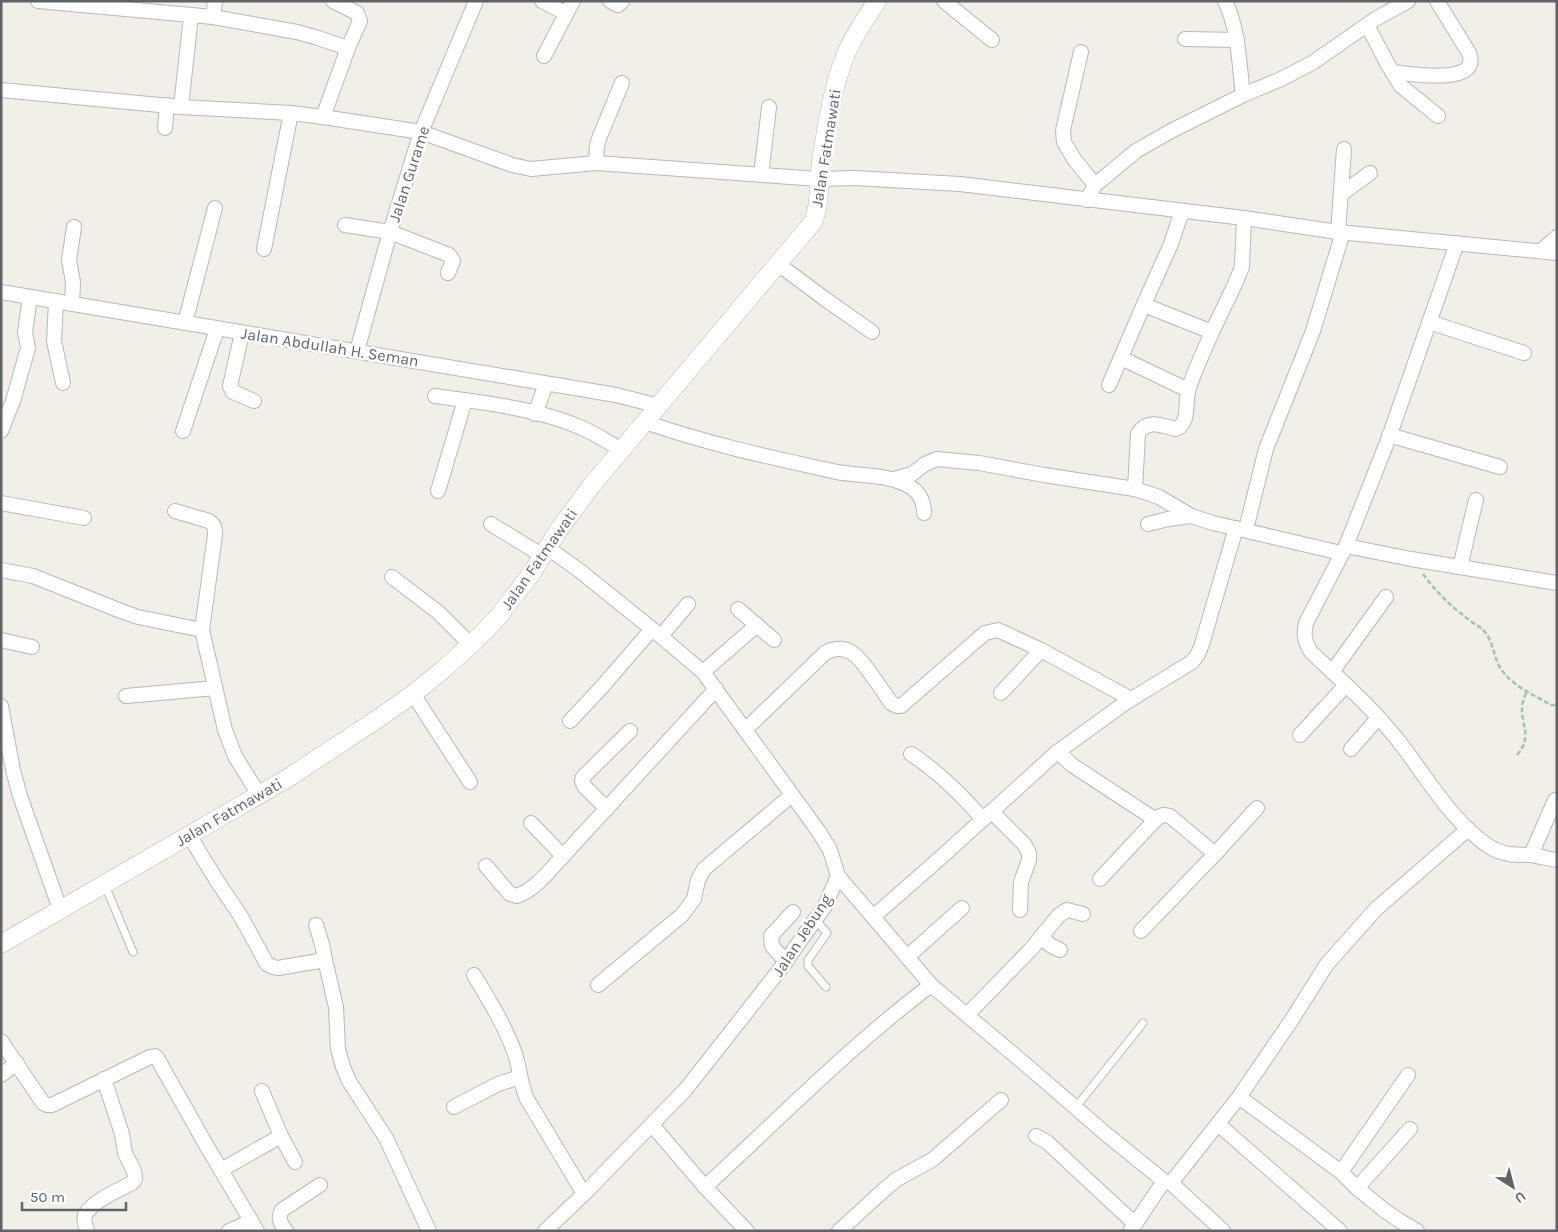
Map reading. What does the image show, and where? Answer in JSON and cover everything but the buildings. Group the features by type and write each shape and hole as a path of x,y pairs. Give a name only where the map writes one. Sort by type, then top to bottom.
{"street":[{"path":"38,1 213,17 315,36 348,48"},
{"path":"213,17 215,1"},
{"path":"323,117 360,21 360,17 354,11 333,1"},
{"name":"Jalan Gurame","path":"357,351 390,232 421,132 476,1"},
{"path":"542,1 569,7 544,56"},
{"path":"610,1 618,5 622,1"},
{"name":"Jalan Fatmawati","path":"1,944 320,758 413,694 444,669 498,617 531,574 569,515 813,222 816,216 828,114 837,80 850,46 862,23 877,1"},
{"path":"944,1 992,40"},
{"path":"1225,1 1233,22 1243,95"},
{"path":"1087,200 1095,185 1136,151 1171,131 1312,63 1368,25 1408,1"},
{"path":"1392,72 1451,76 1459,73 1469,65 1471,61 1469,53 1437,1"},
{"path":"165,128 174,106 191,16"},
{"path":"1368,25 1401,86 1438,116"},
{"path":"1185,39 1236,40"},
{"path":"1081,52 1063,130 1064,142 1074,159 1095,185"},
{"path":"596,163 597,145 622,83"},
{"path":"1,90 323,117 421,132 522,168 531,169 596,163 819,179 854,178 960,184 1244,218 1341,232 1557,253"},
{"path":"761,175 770,108"},
{"path":"264,249 291,114"},
{"path":"873,916 1058,752 1131,699 1192,662 1198,654 1266,449 1313,331 1341,232 1344,149"},
{"path":"1341,194 1370,173"},
{"path":"184,323 215,208"},
{"path":"1109,385 1171,244 1182,211"},
{"path":"1134,489 1138,434 1140,430 1149,424 1176,429 1184,422 1188,390 1242,266 1244,218"},
{"path":"345,225 390,232 449,255 453,261 448,273"},
{"path":"72,304 73,282 69,260 74,227"},
{"path":"1541,251 1557,236"},
{"path":"1457,243 1389,435 1343,549 1306,623 1304,633 1306,644 1311,652 1378,718 1403,747 1435,792 1468,829 1490,847 1505,854 1531,855 1557,860"},
{"path":"778,264 872,332"},
{"name":"Jalan Abdullah H. Seman","path":"1,292 616,395 659,406"},
{"path":"1,431 13,400 28,348 25,332 30,297"},
{"path":"56,302 54,342 63,383"},
{"path":"1144,304 1212,332"},
{"path":"1429,322 1524,353"},
{"path":"183,431 217,329"},
{"path":"242,333 230,386 233,392 254,401"},
{"path":"1121,358 1188,390"},
{"path":"535,414 546,384"},
{"path":"435,396 550,417 582,428 622,450"},
{"path":"438,490 465,400"},
{"path":"645,422 686,436 766,457 838,472 894,479 914,489 919,494 923,501 924,513"},
{"path":"1389,435 1500,466"},
{"path":"894,479 912,474 925,464 937,459 979,462 1044,475 1134,489 1159,497 1191,516 1241,529 1343,549 1460,566 1557,583"},
{"path":"1460,566 1476,500"},
{"path":"1,503 84,518"},
{"path":"175,511 209,521 215,528 202,630 225,730 235,756 259,795"},
{"path":"1148,524 1191,516"},
{"name":"Jalan Jebung","path":"491,524 580,571 703,672 830,850 838,876 825,906 786,962 686,1090 545,1231"},
{"path":"1,570 33,576 121,612 202,630"},
{"path":"392,577 438,612 471,644"},
{"path":"1332,672 1386,597"},
{"path":"570,721 656,632 688,604"},
{"path":"738,609 774,640"},
{"path":"703,672 757,625"},
{"path":"744,730 825,653 837,648 847,650 857,657 892,703 897,706 904,704 985,633 994,630 998,630 1041,650 1131,699"},
{"path":"1,640 32,647"},
{"path":"1001,693 1041,650"},
{"path":"1300,735 1346,685"},
{"path":"126,696 214,688"},
{"path":"486,866 510,894 517,896 526,892 563,856 716,689"},
{"path":"413,694 470,782"},
{"path":"1,706 20,796 60,909"},
{"path":"1351,749 1378,718"},
{"path":"606,810 584,786 583,777 630,731"},
{"path":"1058,752 1072,765 1156,820"},
{"path":"911,754 1024,844 1029,853 1029,860 1021,882 1020,910"},
{"path":"598,985 682,915 694,899 698,880 704,869 792,795"},
{"path":"1531,855 1555,800"},
{"path":"1142,931 1257,808"},
{"path":"1100,880 1156,820 1163,815 1170,816 1216,854"},
{"path":"531,824 563,856"},
{"path":"1036,1136 1047,1142 1133,1227 1167,1182 1239,1097 1327,964 1376,909 1468,829"},
{"path":"189,835 216,881 240,915 268,964 278,968 325,960"},
{"path":"838,876 931,985 1223,1231"},
{"path":"907,957 962,908"},
{"path":"967,1016 1063,912 1071,910 1083,914"},
{"path":"786,962 772,946 771,936 793,912"},
{"path":"316,925 336,1007 338,1050 342,1067 386,1138 429,1231"},
{"path":"1041,936 1050,945 1060,950"},
{"path":"474,975 500,1018 514,1049 522,1088 527,1099 584,1194"},
{"path":"706,1187 866,1038 931,985"},
{"path":"1,1041 47,1105 52,1105 155,1056 254,1226 230,1231"},
{"path":"1,1075 17,1063"},
{"path":"1341,1172 1408,1075"},
{"path":"454,1107 498,1084 520,1077"},
{"path":"87,1231 84,1221 85,1215 99,1201 132,1183 135,1179 134,1171 125,1153 122,1134 104,1079"},
{"path":"262,1091 294,1162"},
{"path":"1239,1097 1341,1172 1357,1188 1400,1221 1418,1231"},
{"path":"839,1231 885,1189 905,1174 921,1168 932,1160 1001,1100"},
{"path":"1218,1124 1340,1231"},
{"path":"652,1125 747,1231"},
{"path":"1357,1188 1410,1129"},
{"path":"221,1170 281,1136"},
{"path":"286,1231 280,1221 279,1215 282,1210 320,1185"}],"lane":[{"path":"104,883 133,952"},
{"path":"815,919 827,933 808,960 808,966 826,987"},
{"path":"1076,1107 1143,1023"}],"path":[{"path":"1411,559 1428,583 1446,601 1483,629 1492,642 1500,668 1512,681 1551,705 1557,704"},
{"path":"1517,755 1526,738 1522,705 1527,691"}]}
